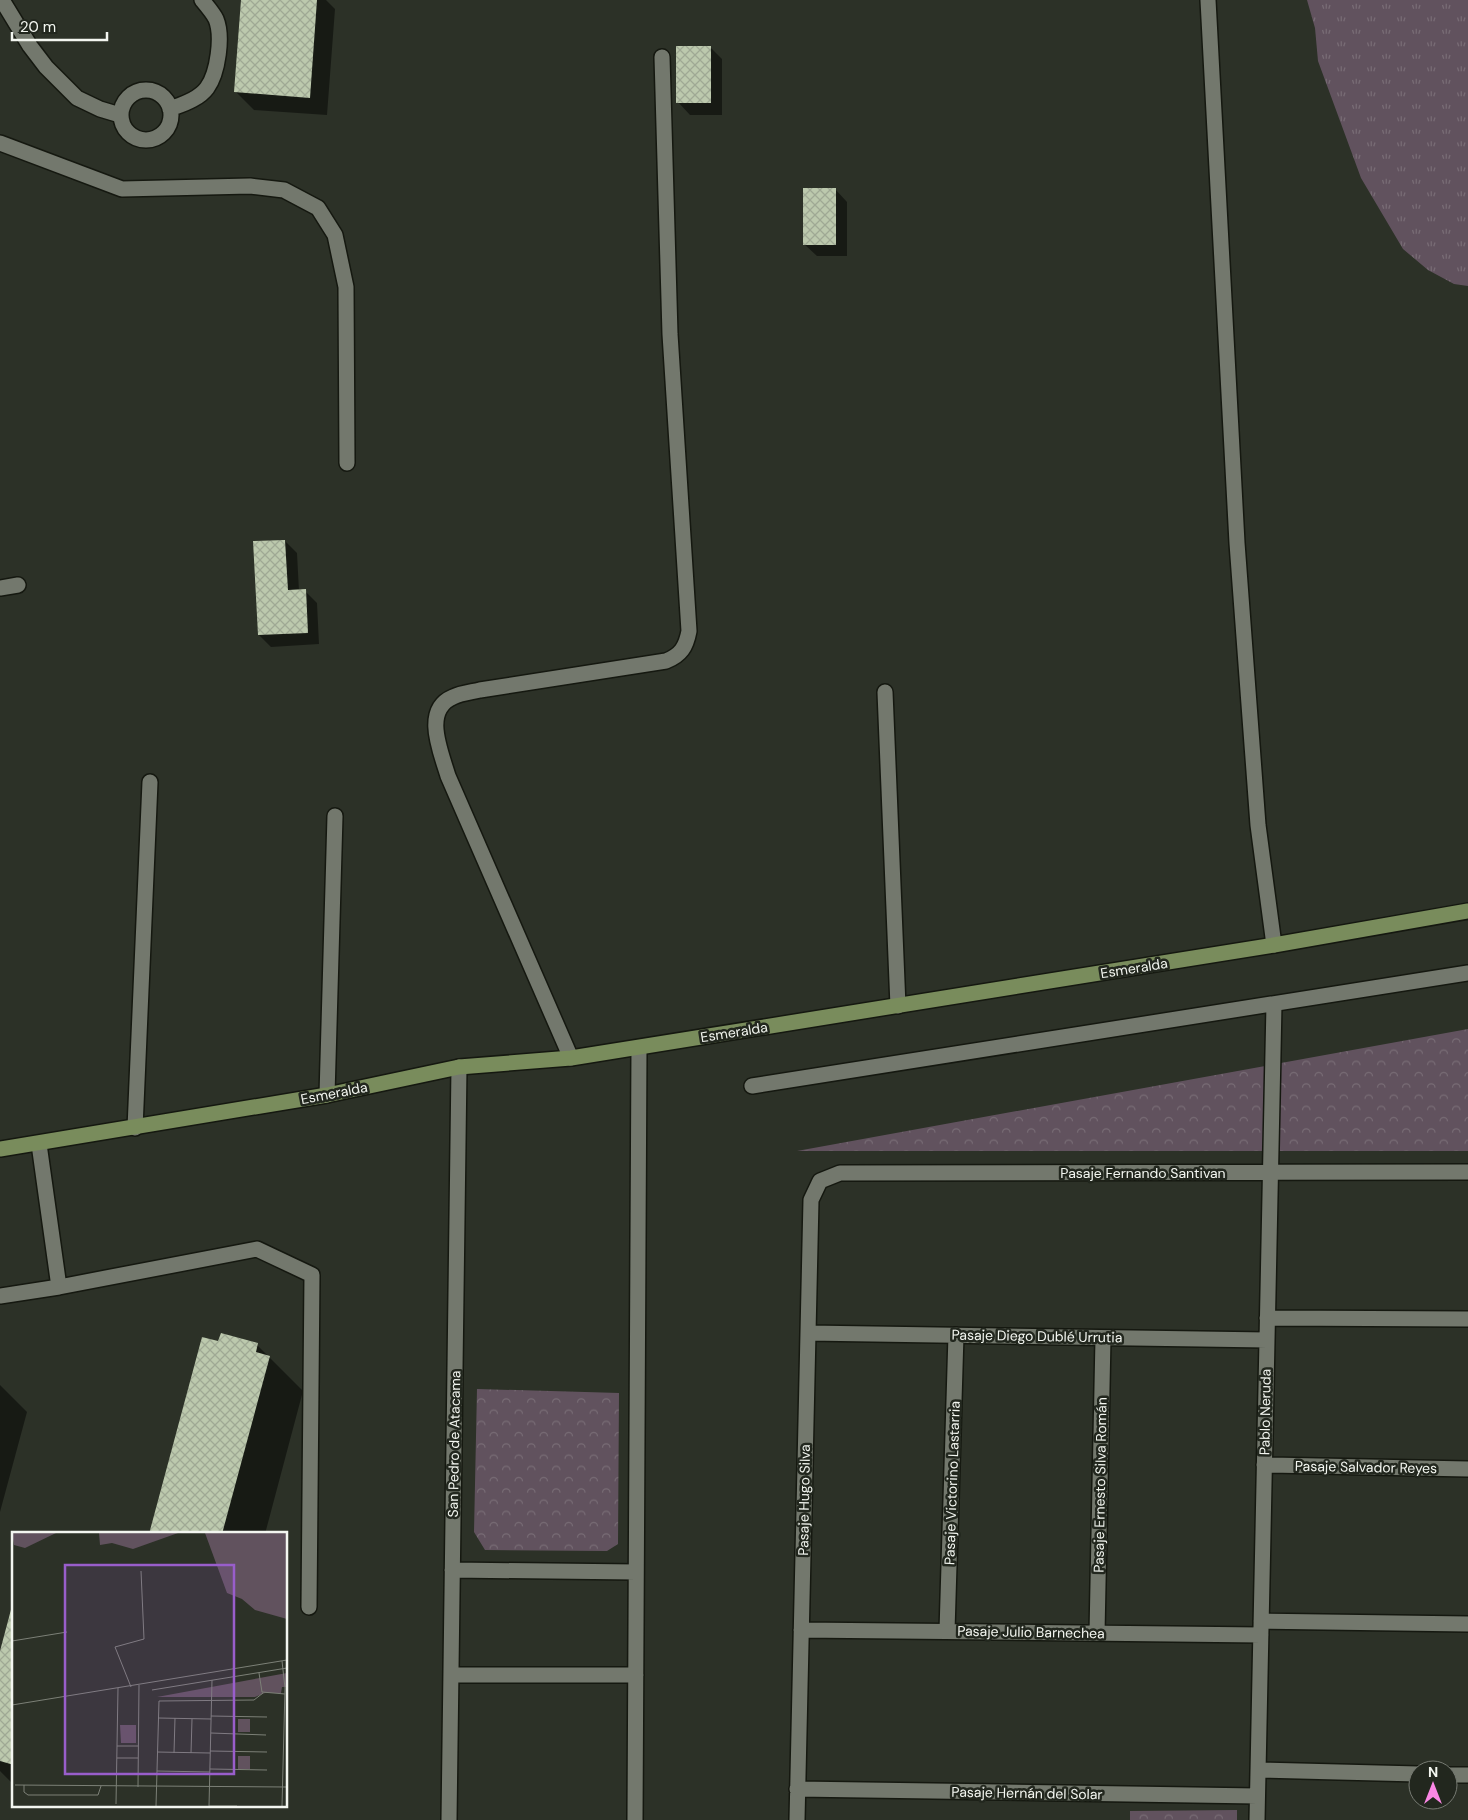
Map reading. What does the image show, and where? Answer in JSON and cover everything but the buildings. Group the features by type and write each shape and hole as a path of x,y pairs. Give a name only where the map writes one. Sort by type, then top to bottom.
{"street":[{"path":"2,0 30,46 58,80 77,98 100,109 120,115"},
{"path":"170,109 190,101 207,89 214,75 218,60 219,36 216,20 202,0"},
{"path":"1208,0 1238,553 1258,825 1274,946"},
{"path":"571,1058 448,776 437,740 436,718 439,709 454,696 480,690 666,661 675,657 683,650 687,642 689,631 670,334 662,57"},
{"path":"140,90 152,90 162,96 169,104 172,116 169,127 162,136 152,140 140,140 130,135 123,126 120,115 123,104 130,95 140,90"},
{"path":"0,143 122,189 250,186 284,190 318,208 335,235 346,287 347,463"},
{"path":"0,588 18,585"},
{"path":"884,692 898,1006"},
{"path":"135,1128 150,782"},
{"path":"327,1095 335,816"},
{"name":"Esmeralda","path":"0,1149 327,1095 459,1067 571,1058 639,1048 1274,946 1468,911"},
{"path":"752,1086 1468,973"},
{"name":"Pablo Neruda","path":"1257,1820 1274,1004"},
{"path":"635,1820 639,1048"},
{"name":"San Pedro de Atacama","path":"449,1820 459,1067"},
{"path":"39,1144 60,1287"},
{"name":"Pasaje Fernando Santivan","path":"820,1182 840,1173 1468,1172"},
{"name":"Pasaje Hugo Silva","path":"797,1820 811,1200 820,1182"},
{"path":"0,1296 60,1287 257,1249 312,1275 309,1607"},
{"path":"1267,1318 1468,1320"},
{"name":"Pasaje Diego Dublé Urrutia","path":"808,1333 1267,1340"},
{"name":"Pasaje Victorino Lastarria","path":"947,1631 956,1335"},
{"name":"Pasaje Ernesto Silva Román","path":"1097,1633 1103,1338"},
{"name":"Pasaje Salvador Reyes","path":"1264,1465 1468,1469"},
{"path":"452,1570 636,1572"},
{"name":"Pasaje Julio Barnechea","path":"801,1630 1097,1633 1468,1624"},
{"path":"451,1675 636,1675"},
{"path":"1258,1770 1408,1774"},
{"name":"Pasaje Hernán del Solar","path":"797,1789 1257,1796"}],"green space":[{"path":"1307,0 1468,0 1468,286 1454,284 1428,270 1403,249 1361,178 1318,61 1315,28"},
{"path":"1468,1029 1468,1151 797,1151"},
{"path":"477,1389 619,1393 618,1544 607,1551 485,1550 474,1532"},
{"path":"1237,1810 1237,1820 1130,1820 1130,1811"}]}
